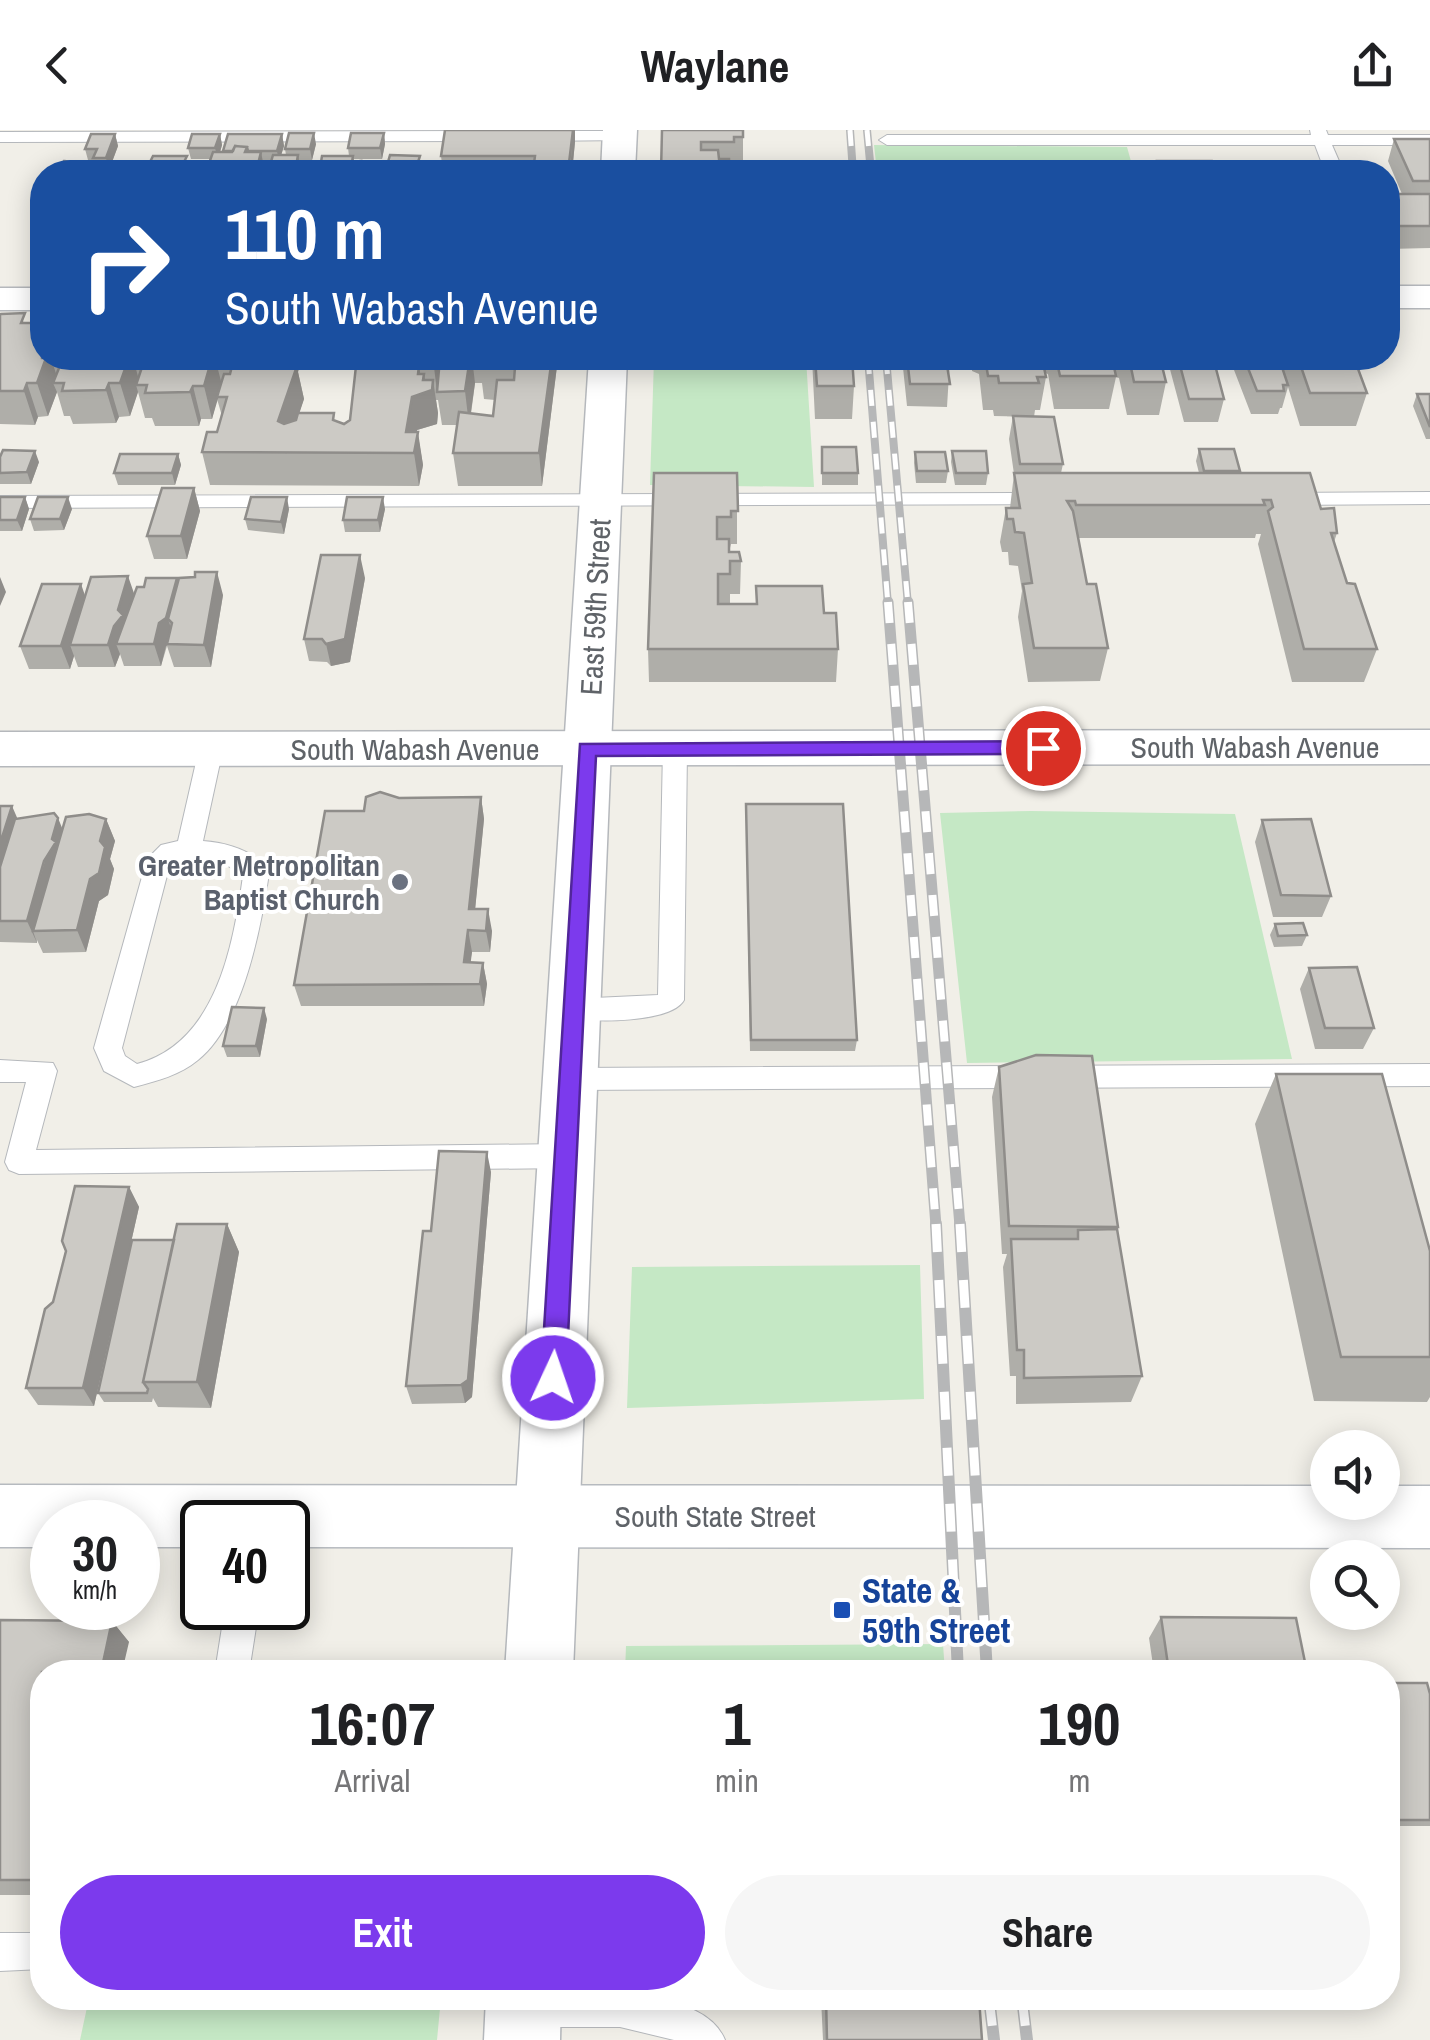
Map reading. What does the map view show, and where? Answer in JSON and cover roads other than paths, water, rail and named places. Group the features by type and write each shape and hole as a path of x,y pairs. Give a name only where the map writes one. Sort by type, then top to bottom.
{"street":[{"path":"619,160 620,133"},
{"path":"1400,297 1430,297"},
{"path":"0,299 30,299"},
{"name":"East 59th Street","path":"539,1660 607,370"},
{"name":"South Wabash Avenue","path":"0,749 1430,747"},
{"name":"South State Street","path":"0,1516 180,1518"},
{"name":"South State Street","path":"310,1518 1430,1517"}],"lane":[{"path":"0,137 620,133"},
{"path":"1320,135 1330,160"},
{"path":"887,140 1320,135 1430,140"},
{"path":"1254,499 1430,498"},
{"path":"0,502 1078,499"},
{"path":"189,849 211,749"},
{"path":"573,1009 657,1007 671,1000 675,749"},
{"path":"189,849 218,850 243,859 256,872 251,911 220,1015 197,1046 176,1062 160,1071 134,1076 114,1063 108,1048 159,859 170,851 189,849"},
{"path":"0,1071 43,1071 19,1162 565,1156"},
{"path":"570,1079 1430,1075"},
{"path":"234,1660 239,1630"},
{"path":"0,1952 30,1952"},
{"path":"523,2015 612,2010"},
{"path":"635,2010 685,2021 706,2040"}],"railway":[{"path":"850,130 852,160"},
{"path":"867,130 870,160"},
{"path":"869,370 888,605"},
{"path":"887,370 908,605"},
{"path":"888,602 936,1226"},
{"path":"908,602 960,1226"},
{"path":"936,1224 957,1660"},
{"path":"960,1224 986,1660"},
{"path":"990,2010 994,2040"},
{"path":"1023,2010 1027,2040"}],"place":[{"name":"Greater Metropolitan Baptist Church","path":"400,882"},
{"name":"State & 59th Street","path":"842,1610"}]}
